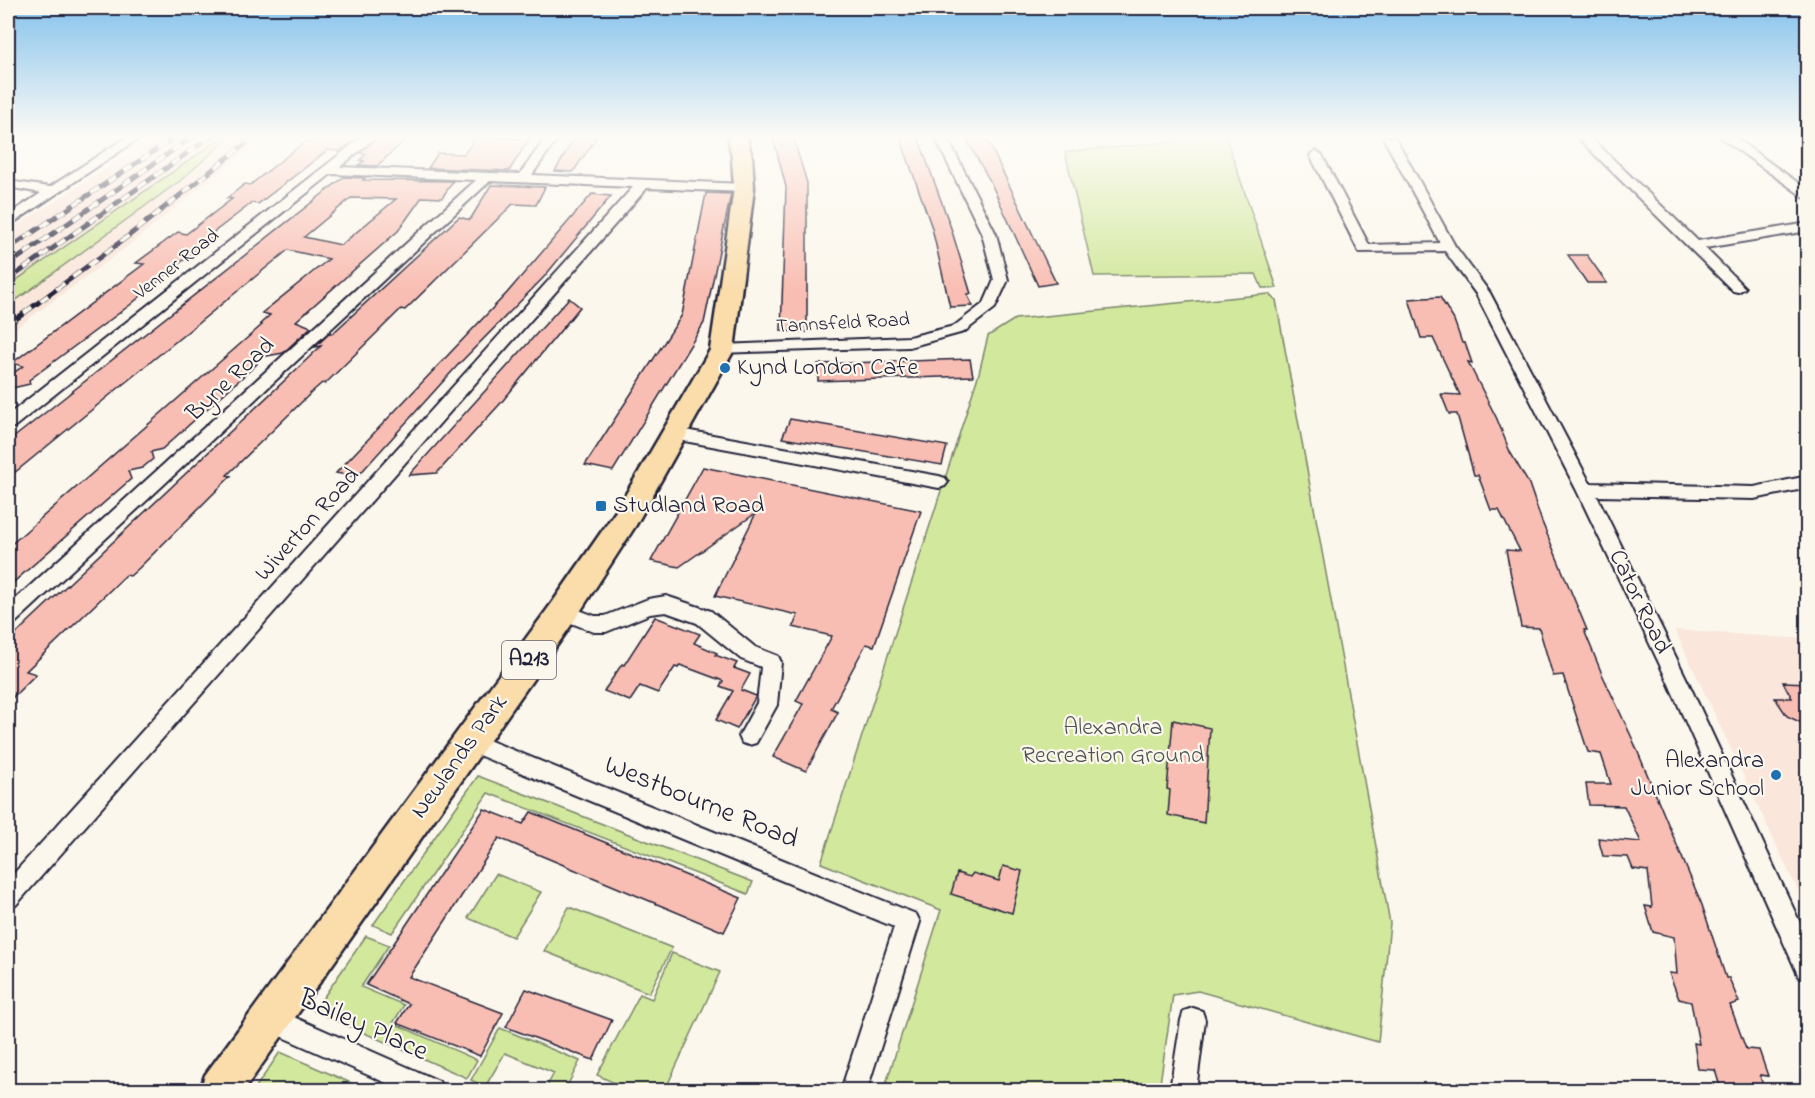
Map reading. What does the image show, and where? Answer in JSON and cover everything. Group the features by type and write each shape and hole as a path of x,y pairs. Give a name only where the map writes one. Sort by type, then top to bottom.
{"main road":[{"name":"Newlands Park","path":"220,1090 471,742 626,518 722,350 744,188"}],"street":[{"path":"36,188 52,191"},
{"path":"8,220 56,188"},
{"name":"Venner Road","path":"8,423 307,188"},
{"name":"Byne Road","path":"8,617 475,188"},
{"name":"Wiverton Road","path":"8,897 639,188"},
{"name":"Tannsfeld Road","path":"722,350 909,342 959,329 990,305 1001,279 989,234 966,188"},
{"path":"1333,188 1364,249 1449,247"},
{"name":"Cator Road","path":"1417,188 1449,247 1483,293 1585,489 1678,682 1808,968"},
{"path":"1635,188 1738,288"},
{"path":"1694,246 1808,227"},
{"path":"674,435 939,482"},
{"path":"1585,489 1754,493 1808,482"},
{"path":"563,612 594,624 606,624 648,607 666,604 704,617 748,653 771,662 767,705 749,735"},
{"name":"Westbourne Road","path":"471,742 908,922 854,1090"},
{"name":"Bailey Place","path":"271,1019 430,1090"},
{"path":"1183,1090 1193,1020"}],"shaded area":[{"path":"75,188 199,188 124,249 8,334 8,231"},
{"name":"Alexandra Junior School","path":"1675,630 1807,639 1807,910"}],"green space":[{"path":"149,188 170,188 8,306 8,286"},
{"path":"1073,188 1243,188 1277,288 1262,288 1256,274 1094,276"},
{"name":"Alexandra Recreation Ground","path":"1269,294 1276,300 1390,923 1378,1042 1198,991 1173,995 1159,1090 884,1090 941,910 821,863 979,373 988,336 1015,319"},
{"path":"478,776 753,882 748,894 488,793 392,933 373,925"},
{"path":"496,874 541,892 513,937 468,918"},
{"path":"569,907 672,948 649,993 544,951"},
{"path":"366,936 389,945 361,987 404,1005 393,1023 477,1060 467,1078 314,1011"},
{"path":"672,953 720,972 665,1090 630,1090 597,1075 640,994 652,999"},
{"path":"500,1028 580,1061 565,1090 545,1090 554,1073 505,1053 485,1087 471,1080"},
{"path":"280,1052 367,1090 254,1090"}],"building":[{"path":"240,188 278,188 258,204 252,203 206,238 211,239 130,305 29,380 30,384 8,389 8,377 23,366 12,363 144,264 136,263 178,232 186,234 232,199 227,198"},
{"path":"330,188 448,188 442,198 422,197 398,231 296,321 311,327 283,353 256,358 257,364 162,449 151,452 153,459 142,468 128,471 131,479 8,587 8,547 262,325 260,324 270,315 262,313 329,259 288,250 8,478 8,442","holes":["351,198 396,199 341,245 304,237"]},
{"path":"489,188 544,188 536,205 513,204 405,310 401,309 325,384 322,383 314,390 227,475 231,476 139,568 130,576 126,575 26,671 36,674 8,702 10,635 16,634 300,366 321,346 315,347 330,333 333,333 459,217 470,220"},
{"path":"786,188 807,188 807,332 781,331"},
{"path":"918,188 937,188 971,294 967,294 973,306 950,307 932,228"},
{"path":"993,188 1011,188 1056,283 1038,286"},
{"path":"706,193 731,194 704,323 613,471 585,465 682,315"},
{"path":"592,194 611,196 544,277 457,366 357,477 336,473 507,293"},
{"path":"1568,255 1587,255 1607,283 1587,283"},
{"path":"1440,297 1454,320 1462,343 1465,343 1472,363 1468,362 1497,419 1510,452 1529,484 1602,674 1632,738 1702,905 1726,978 1729,978 1739,1002 1730,1005 1746,1049 1759,1050 1768,1076 1760,1075 1764,1090 1721,1090 1715,1070 1698,1069 1694,1043 1699,1044 1691,1002 1679,999 1669,973 1677,974 1674,937 1653,932 1645,906 1652,907 1648,871 1633,869 1628,857 1603,856 1598,838 1641,842 1624,806 1589,805 1586,784 1611,784 1601,754 1588,752 1563,675 1553,676 1539,628 1521,627 1506,550 1520,551 1499,510 1491,510 1478,475 1474,475 1457,414 1449,414 1441,394 1460,395 1433,338 1421,338 1409,299"},
{"path":"569,298 580,307 500,404 437,473 409,475"},
{"path":"970,359 973,376 818,381 818,364"},
{"path":"790,419 947,446 942,465 782,438"},
{"path":"703,467 921,511 874,646 866,644 831,709 838,712 806,771 773,757 803,704 796,701 832,636 793,627 798,615 715,596 756,513 679,567 651,561"},
{"path":"655,617 700,634 694,643 717,653 715,655 737,663 734,668 750,674 741,690 756,696 737,729 716,720 733,691 720,686 723,681 680,665 678,668 675,667 658,693 640,686 630,701 604,691"},
{"path":"1783,682 1808,683 1808,726 1787,716 1775,698 1792,698"},
{"path":"1173,720 1210,728 1204,823 1168,815 1170,790 1167,789"},
{"path":"484,809 523,824 531,812 741,898 724,932 499,838 409,977 503,1013 480,1056 397,1023 409,1004 366,985"},
{"path":"1003,866 1022,871 1012,913 951,894 957,873 970,877 973,873 999,881"},
{"path":"526,989 612,1020 593,1060 506,1027"}],"railway":[{"path":"8,249 99,188"},
{"path":"8,265 118,188"},
{"path":"8,280 138,188"},
{"path":"8,325 189,188"}],"place":[{"name":"Kynd London Cafe","path":"725,368"},
{"name":"Studland Road","path":"601,506"},
{"name":"Alexandra Junior School","path":"1776,775"}]}
